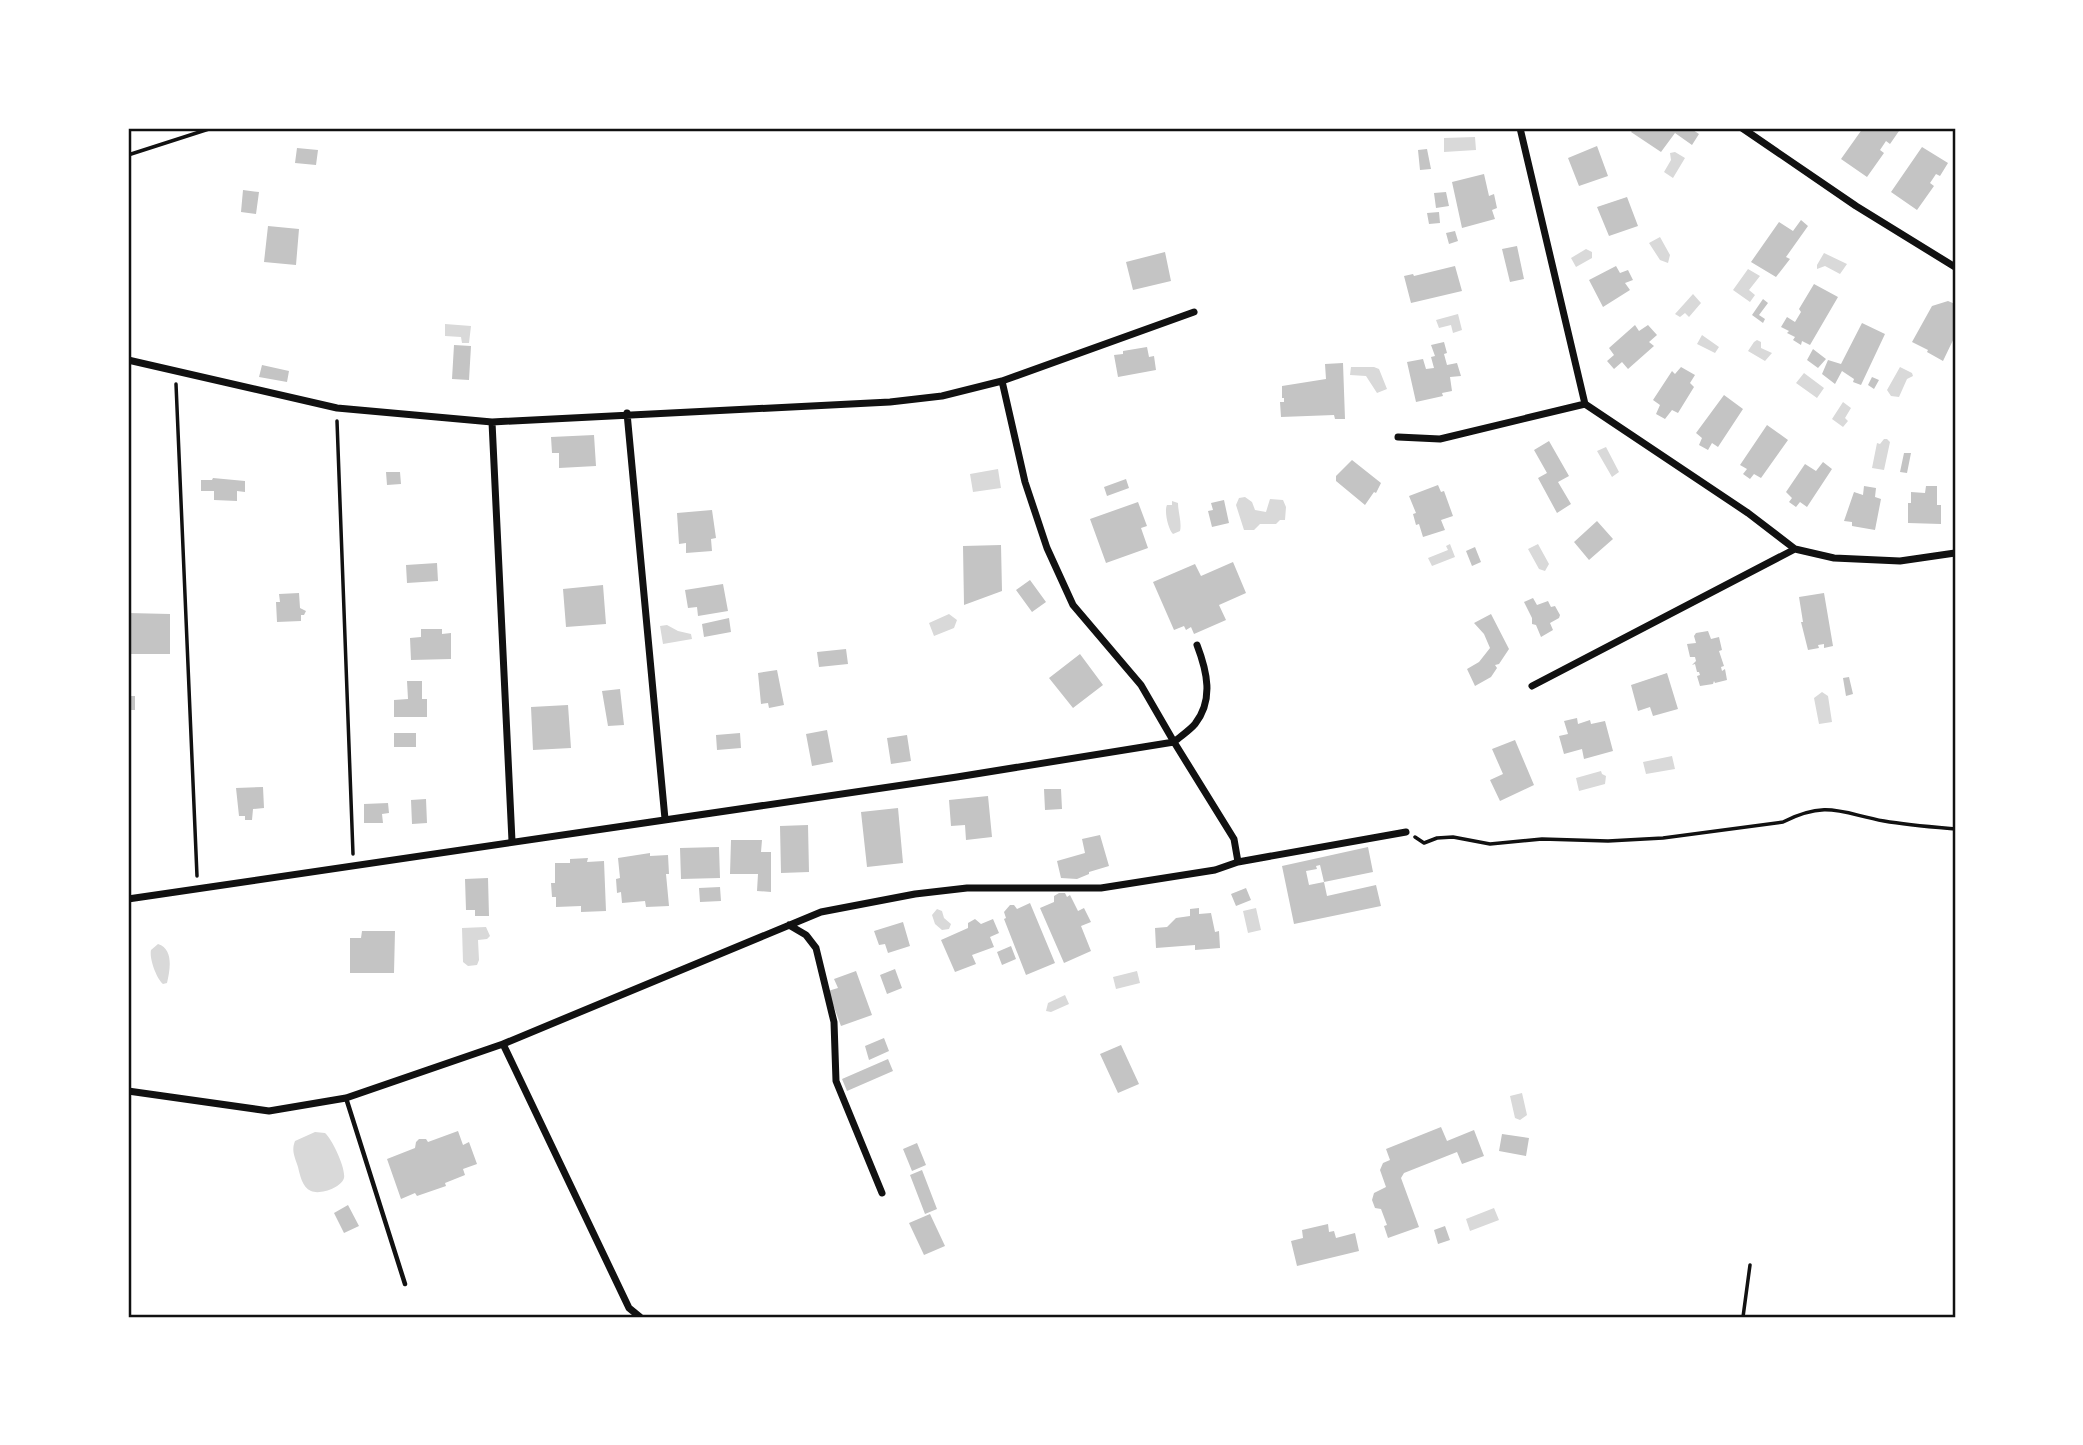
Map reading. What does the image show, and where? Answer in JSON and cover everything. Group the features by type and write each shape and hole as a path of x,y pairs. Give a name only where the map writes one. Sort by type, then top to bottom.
{"street":[{"path":"1520,128 1585,404 1748,513 1795,550 1834,558 1900,561 1955,553"},
{"path":"1742,128 1856,206 1955,267"},
{"path":"128,360 337,408 492,422 890,402 942,396 1002,380 1194,312"},
{"path":"1002,380 1025,482 1047,548 1073,605 1141,685 1234,839 1238,862"},
{"path":"1398,437 1440,439 1585,404"},
{"path":"627,414 665,819"},
{"path":"492,422 512,841"},
{"path":"1532,686 1795,550"},
{"path":"128,900 957,777 1174,742 1195,724 1209,694 1197,645"},
{"path":"128,1091 269,1111 346,1098 503,1044 821,912 915,894 967,888 1101,888 1215,870 1238,862 1406,832"},
{"path":"789,925 806,935 816,948 834,1022 836,1081 882,1193"},
{"path":"503,1044 629,1308 640,1317"}],"lane":[{"path":"346,1098 405,1284"}],"path":[{"path":"128,155 212,128"},
{"path":"175,371 198,889"},
{"path":"337,408 353,865"},
{"path":"1406,832 1424,843 1453,836 1490,844 1542,839 1608,841 1663,838 1783,822 1797,815 1831,808 1884,821 1955,829"},
{"path":"1743,1317 1751,1265"}],"shaded area":[{"path":"1475,137 1476,150 1444,152 1444,138"},
{"path":"1675,152 1685,158 1673,178 1664,172 1671,160 1670,153"},
{"path":"1660,237 1670,255 1668,263 1660,260 1649,243"},
{"path":"1586,249 1592,252 1592,258 1576,267 1571,258"},
{"path":"1824,253 1847,264 1840,274 1825,266 1817,269"},
{"path":"1748,269 1760,276 1749,290 1755,295 1750,302 1733,290"},
{"path":"1693,294 1701,303 1689,317 1685,313 1680,317 1675,314"},
{"path":"1458,314 1462,330 1453,333 1451,325 1439,328 1436,320"},
{"path":"445,324 471,326 469,343 462,343 461,337 445,336"},
{"path":"1702,335 1719,347 1715,353 1697,344"},
{"path":"1757,340 1761,342 1761,348 1772,353 1765,361 1748,351"},
{"path":"1351,367 1379,369 1387,389 1377,393 1366,376 1350,375"},
{"path":"1900,367 1913,376 1907,379 1899,397 1891,396 1887,390"},
{"path":"1804,373 1824,388 1817,398 1796,383"},
{"path":"1843,402 1851,408 1845,418 1848,421 1843,427 1832,419"},
{"path":"1884,439 1890,442 1884,470 1872,468 1877,443 1880,444"},
{"path":"1606,447 1619,472 1612,477 1597,451"},
{"path":"998,469 1001,488 973,492 970,474"},
{"path":"1245,497 1252,502 1255,510 1266,512 1270,499 1283,500 1286,507 1285,520 1276,524 1260,524 1254,530 1244,530 1236,505 1239,498"},
{"path":"1172,501 1178,503 1181,525 1180,531 1173,534 1166,511 1167,505 1172,505"},
{"path":"1450,544 1455,557 1432,566 1428,558 1448,550 1446,546"},
{"path":"1538,544 1549,564 1545,571 1539,569 1528,549"},
{"path":"949,614 957,620 954,628 934,636 929,623"},
{"path":"667,625 691,634 692,639 663,644 660,626"},
{"path":"1822,692 1828,696 1832,722 1819,724 1814,698"},
{"path":"1672,756 1675,769 1646,774 1643,762"},
{"path":"1601,771 1606,776 1605,784 1579,791 1576,778"},
{"path":"1256,908 1261,930 1248,933 1243,911"},
{"path":"937,909 942,911 944,918 951,924 949,929 942,930 935,924 932,915"},
{"path":"486,927 490,936 478,940 477,965 468,966 463,962 462,928"},
{"path":"158,944 167,950 170,960 167,983 163,984 151,958 151,950"},
{"path":"1137,971 1140,983 1116,989 1113,977"},
{"path":"1065,995 1069,1004 1051,1012 1046,1011 1048,1003"},
{"path":"1522,1093 1527,1115 1520,1120 1515,1118 1510,1096"},
{"path":"315,1132 328,1136 344,1173 339,1185 320,1192 311,1191 303,1184 293,1151 295,1141"},
{"path":"1494,1208 1499,1220 1470,1231 1466,1219"}],"building":[{"path":"1634,128 1690,128 1699,134 1692,145 1675,133 1661,152 1631,132"},
{"path":"1863,128 1894,128 1899,131 1890,144 1886,141 1880,150 1884,153 1867,177 1841,159"},
{"path":"1597,146 1608,176 1579,186 1568,158"},
{"path":"1922,147 1948,163 1940,176 1936,174 1930,183 1934,186 1917,210 1891,192"},
{"path":"297,148 318,150 316,165 295,163"},
{"path":"1427,149 1431,169 1420,170 1418,150"},
{"path":"1484,174 1489,196 1494,194 1497,208 1492,210 1495,219 1462,228 1452,182"},
{"path":"243,190 259,192 256,214 241,212"},
{"path":"1446,192 1449,206 1436,208 1434,193"},
{"path":"1627,197 1638,226 1609,236 1597,207"},
{"path":"1439,212 1440,223 1429,224 1427,213"},
{"path":"1801,220 1808,226 1786,257 1790,259 1776,277 1751,262 1779,222 1793,231"},
{"path":"268,226 299,229 296,265 264,262"},
{"path":"1455,231 1458,241 1449,244 1446,233"},
{"path":"1517,246 1524,279 1510,282 1502,249"},
{"path":"1165,252 1171,281 1133,290 1126,262"},
{"path":"1455,266 1462,291 1411,303 1404,276"},
{"path":"1616,266 1620,273 1628,270 1633,280 1625,283 1630,290 1603,307 1589,280"},
{"path":"1814,284 1838,297 1810,345 1802,341 1801,345 1793,340 1795,337 1787,333 1789,331 1781,327 1787,317 1795,322 1801,312 1799,309"},
{"path":"1763,299 1768,303 1759,315 1765,319 1763,323 1752,315"},
{"path":"1948,301 1955,304 1955,336 1943,361 1912,342 1932,306"},
{"path":"1862,323 1885,334 1861,385 1853,382 1854,379 1842,371 1835,384 1822,374 1828,360 1841,364"},
{"path":"1635,325 1639,331 1648,325 1657,335 1649,342 1654,346 1628,369 1622,362 1614,369 1607,361 1614,355 1609,348"},
{"path":"1444,342 1447,365 1457,363 1461,376 1450,377 1452,391 1442,393 1443,396 1416,402 1407,362 1423,359 1426,369 1434,368 1431,357 1435,356 1431,345"},
{"path":"454,345 471,346 469,380 452,379"},
{"path":"1147,347 1149,357 1154,356 1156,370 1118,377 1114,355"},
{"path":"1813,349 1826,359 1818,368 1807,360"},
{"path":"1343,363 1345,419 1335,419 1334,415 1281,417 1280,402 1284,402 1282,386 1326,379 1325,364"},
{"path":"262,365 289,371 287,382 259,377"},
{"path":"1681,367 1695,375 1690,383 1694,387 1678,413 1672,410 1665,419 1656,414 1660,405 1653,400 1672,371 1675,374"},
{"path":"1872,377 1879,380 1874,389 1868,385"},
{"path":"1724,395 1743,409 1718,447 1712,443 1708,450 1699,445 1702,438 1696,433"},
{"path":"1767,425 1788,440 1761,478 1754,474 1750,479 1743,474 1747,469 1740,465"},
{"path":"594,435 596,466 559,468 559,453 552,453 551,437"},
{"path":"1549,441 1569,476 1558,482 1571,504 1557,513 1538,478 1547,473 1534,450"},
{"path":"1904,453 1911,453 1907,473 1900,472"},
{"path":"1352,460 1381,483 1365,505 1336,481 1336,476"},
{"path":"1823,462 1832,469 1807,507 1800,502 1796,507 1789,502 1792,498 1786,492 1805,464 1816,471"},
{"path":"386,472 400,472 401,484 387,485"},
{"path":"213,478 245,481 245,492 237,491 237,501 214,500 214,491 201,491 201,480"},
{"path":"1126,479 1129,488 1107,496 1104,487"},
{"path":"1438,485 1441,492 1444,491 1453,516 1441,520 1445,530 1423,537 1419,524 1416,525 1413,514 1416,513 1409,496"},
{"path":"1864,486 1876,488 1875,497 1881,499 1875,530 1852,526 1852,522 1844,521 1854,492 1863,495"},
{"path":"1926,486 1937,486 1941,524 1908,523 1911,492 1925,493"},
{"path":"1224,500 1229,523 1212,527 1208,511 1213,510 1211,503"},
{"path":"1138,502 1147,526 1141,528 1148,548 1106,563 1090,519"},
{"path":"712,510 716,538 711,539 712,551 686,553 686,543 679,544 677,513"},
{"path":"1597,521 1613,539 1589,560 1574,542"},
{"path":"1001,545 1002,591 964,605 963,546"},
{"path":"1475,547 1481,562 1472,566 1466,551"},
{"path":"1233,562 1246,593 1219,605 1226,620 1194,634 1191,627 1186,630 1184,626 1174,630 1153,582 1195,564 1201,576"},
{"path":"437,563 438,581 407,583 406,565"},
{"path":"1030,580 1046,602 1032,612 1016,590"},
{"path":"723,584 728,611 698,616 697,607 688,608 685,590"},
{"path":"603,585 606,624 566,627 563,589"},
{"path":"299,593 300,608 306,611 301,615 301,621 277,622 276,602 280,602 279,594"},
{"path":"1824,593 1833,646 1824,648 1824,644 1808,650 1801,622 1799,597"},
{"path":"1533,598 1537,605 1548,601 1560,615 1550,623 1553,630 1541,637 1536,625 1532,624 1524,602"},
{"path":"128,613 170,614 170,654 128,654"},
{"path":"1491,614 1509,649 1499,664 1495,665 1497,668 1491,677 1475,686 1467,669 1479,662 1490,648 1484,634 1474,623"},
{"path":"729,618 731,632 704,637 702,624"},
{"path":"421,629 442,629 442,634 451,633 451,659 411,660 410,638 421,637"},
{"path":"1708,631 1711,639 1719,637 1722,650 1719,651 1724,666 1721,667 1722,671 1725,669 1727,680 1700,686 1697,676 1700,675 1699,672 1695,664 1692,665 1696,661 1695,657 1690,657 1687,644 1696,643 1696,633"},
{"path":"846,649 848,664 819,667 817,652"},
{"path":"1080,654 1103,685 1073,708 1049,678"},
{"path":"777,670 784,705 769,708 768,703 761,704 758,673"},
{"path":"1667,673 1678,709 1653,716 1650,707 1638,711 1631,685"},
{"path":"1849,677 1853,694 1846,696 1843,678"},
{"path":"407,681 422,681 422,699 427,699 427,717 394,717 394,700 408,699"},
{"path":"620,689 624,725 608,726 602,691"},
{"path":"128,696 135,696 135,710 128,710"},
{"path":"568,705 571,748 533,750 531,707"},
{"path":"1577,718 1578,724 1590,720 1591,724 1605,721 1613,751 1584,759 1582,749 1564,754 1559,736 1568,734 1564,721"},
{"path":"827,730 833,762 812,766 806,734"},
{"path":"394,733 416,733 416,747 394,747"},
{"path":"740,733 741,748 717,750 716,735"},
{"path":"907,735 911,761 891,764 887,738"},
{"path":"1515,740 1534,785 1500,801 1490,780 1503,774 1492,749"},
{"path":"263,787 264,808 253,809 252,820 239,816 236,788"},
{"path":"1044,789 1061,789 1062,809 1045,810"},
{"path":"988,796 992,837 966,840 965,825 951,826 949,800"},
{"path":"426,799 427,823 412,824 411,800"},
{"path":"388,803 389,813 382,814 383,823 364,823 364,804"},
{"path":"898,808 903,863 867,867 861,812"},
{"path":"808,825 809,872 781,873 780,826"},
{"path":"1100,835 1109,866 1077,879 1061,878 1057,861 1085,853 1082,839"},
{"path":"731,840 762,840 761,852 771,852 771,892 757,891 758,874 730,874"},
{"path":"719,847 720,878 681,879 680,848"},
{"path":"1368,847 1373,872 1324,882 1327,896 1376,885 1381,906 1294,924 1282,866","holes":["1320,865 1324,882 1309,885 1306,871 1317,869 1316,866"]},
{"path":"650,853 650,856 668,855 669,874 666,874 669,906 646,907 645,901 622,903 621,892 617,893 616,879 620,878 618,858"},
{"path":"588,858 587,862 604,861 606,911 581,912 581,906 556,907 551,883 555,883 555,863 570,863 570,859"},
{"path":"488,878 489,916 475,916 475,910 466,910 465,879"},
{"path":"720,887 721,901 700,902 699,888"},
{"path":"1246,888 1251,900 1236,906 1231,894"},
{"path":"1065,893 1067,897 1070,895 1078,911 1084,908 1091,922 1081,926 1091,951 1064,963 1040,908 1054,902 1054,896"},
{"path":"1030,903 1055,963 1026,975 1004,919 1004,912 1010,905 1017,909"},
{"path":"1199,908 1199,914 1211,913 1215,932 1219,931 1220,948 1195,950 1195,945 1156,948 1155,928 1167,927 1176,918 1190,916 1190,909"},
{"path":"975,919 981,924 993,919 999,933 990,937 994,947 972,955 976,964 955,972 941,940 968,928 968,923"},
{"path":"903,922 910,946 888,953 885,944 879,945 874,931"},
{"path":"362,931 395,931 394,973 350,973 350,938 361,938"},
{"path":"1011,946 1016,959 1002,965 997,952"},
{"path":"895,969 902,988 887,994 880,975"},
{"path":"856,971 872,1015 841,1026 828,991 838,988 834,979"},
{"path":"884,1038 889,1051 869,1060 865,1046"},
{"path":"1121,1045 1139,1084 1118,1093 1100,1054"},
{"path":"888,1059 893,1071 847,1091 842,1079"},
{"path":"1441,1127 1447,1141 1474,1130 1484,1156 1462,1164 1457,1152 1404,1173 1401,1178 1419,1227 1388,1238 1381,1209 1375,1208 1372,1200 1374,1193 1386,1187 1380,1170 1383,1163 1390,1160 1386,1149"},
{"path":"458,1131 463,1145 469,1142 477,1164 463,1169 465,1175 445,1183 446,1186 401,1199 387,1159 415,1148 419,1139 426,1139 428,1142"},
{"path":"1502,1134 1529,1138 1526,1156 1499,1151"},
{"path":"917,1143 926,1165 912,1171 903,1149"},
{"path":"922,1170 937,1209 925,1214 910,1175"},
{"path":"348,1205 359,1226 344,1233 334,1213"},
{"path":"930,1214 945,1246 924,1255 909,1223"},
{"path":"1328,1224 1329,1232 1334,1231 1336,1238 1355,1233 1359,1251 1297,1266 1291,1241 1303,1238 1302,1230"},
{"path":"1445,1226 1450,1240 1438,1244 1434,1230"}]}
